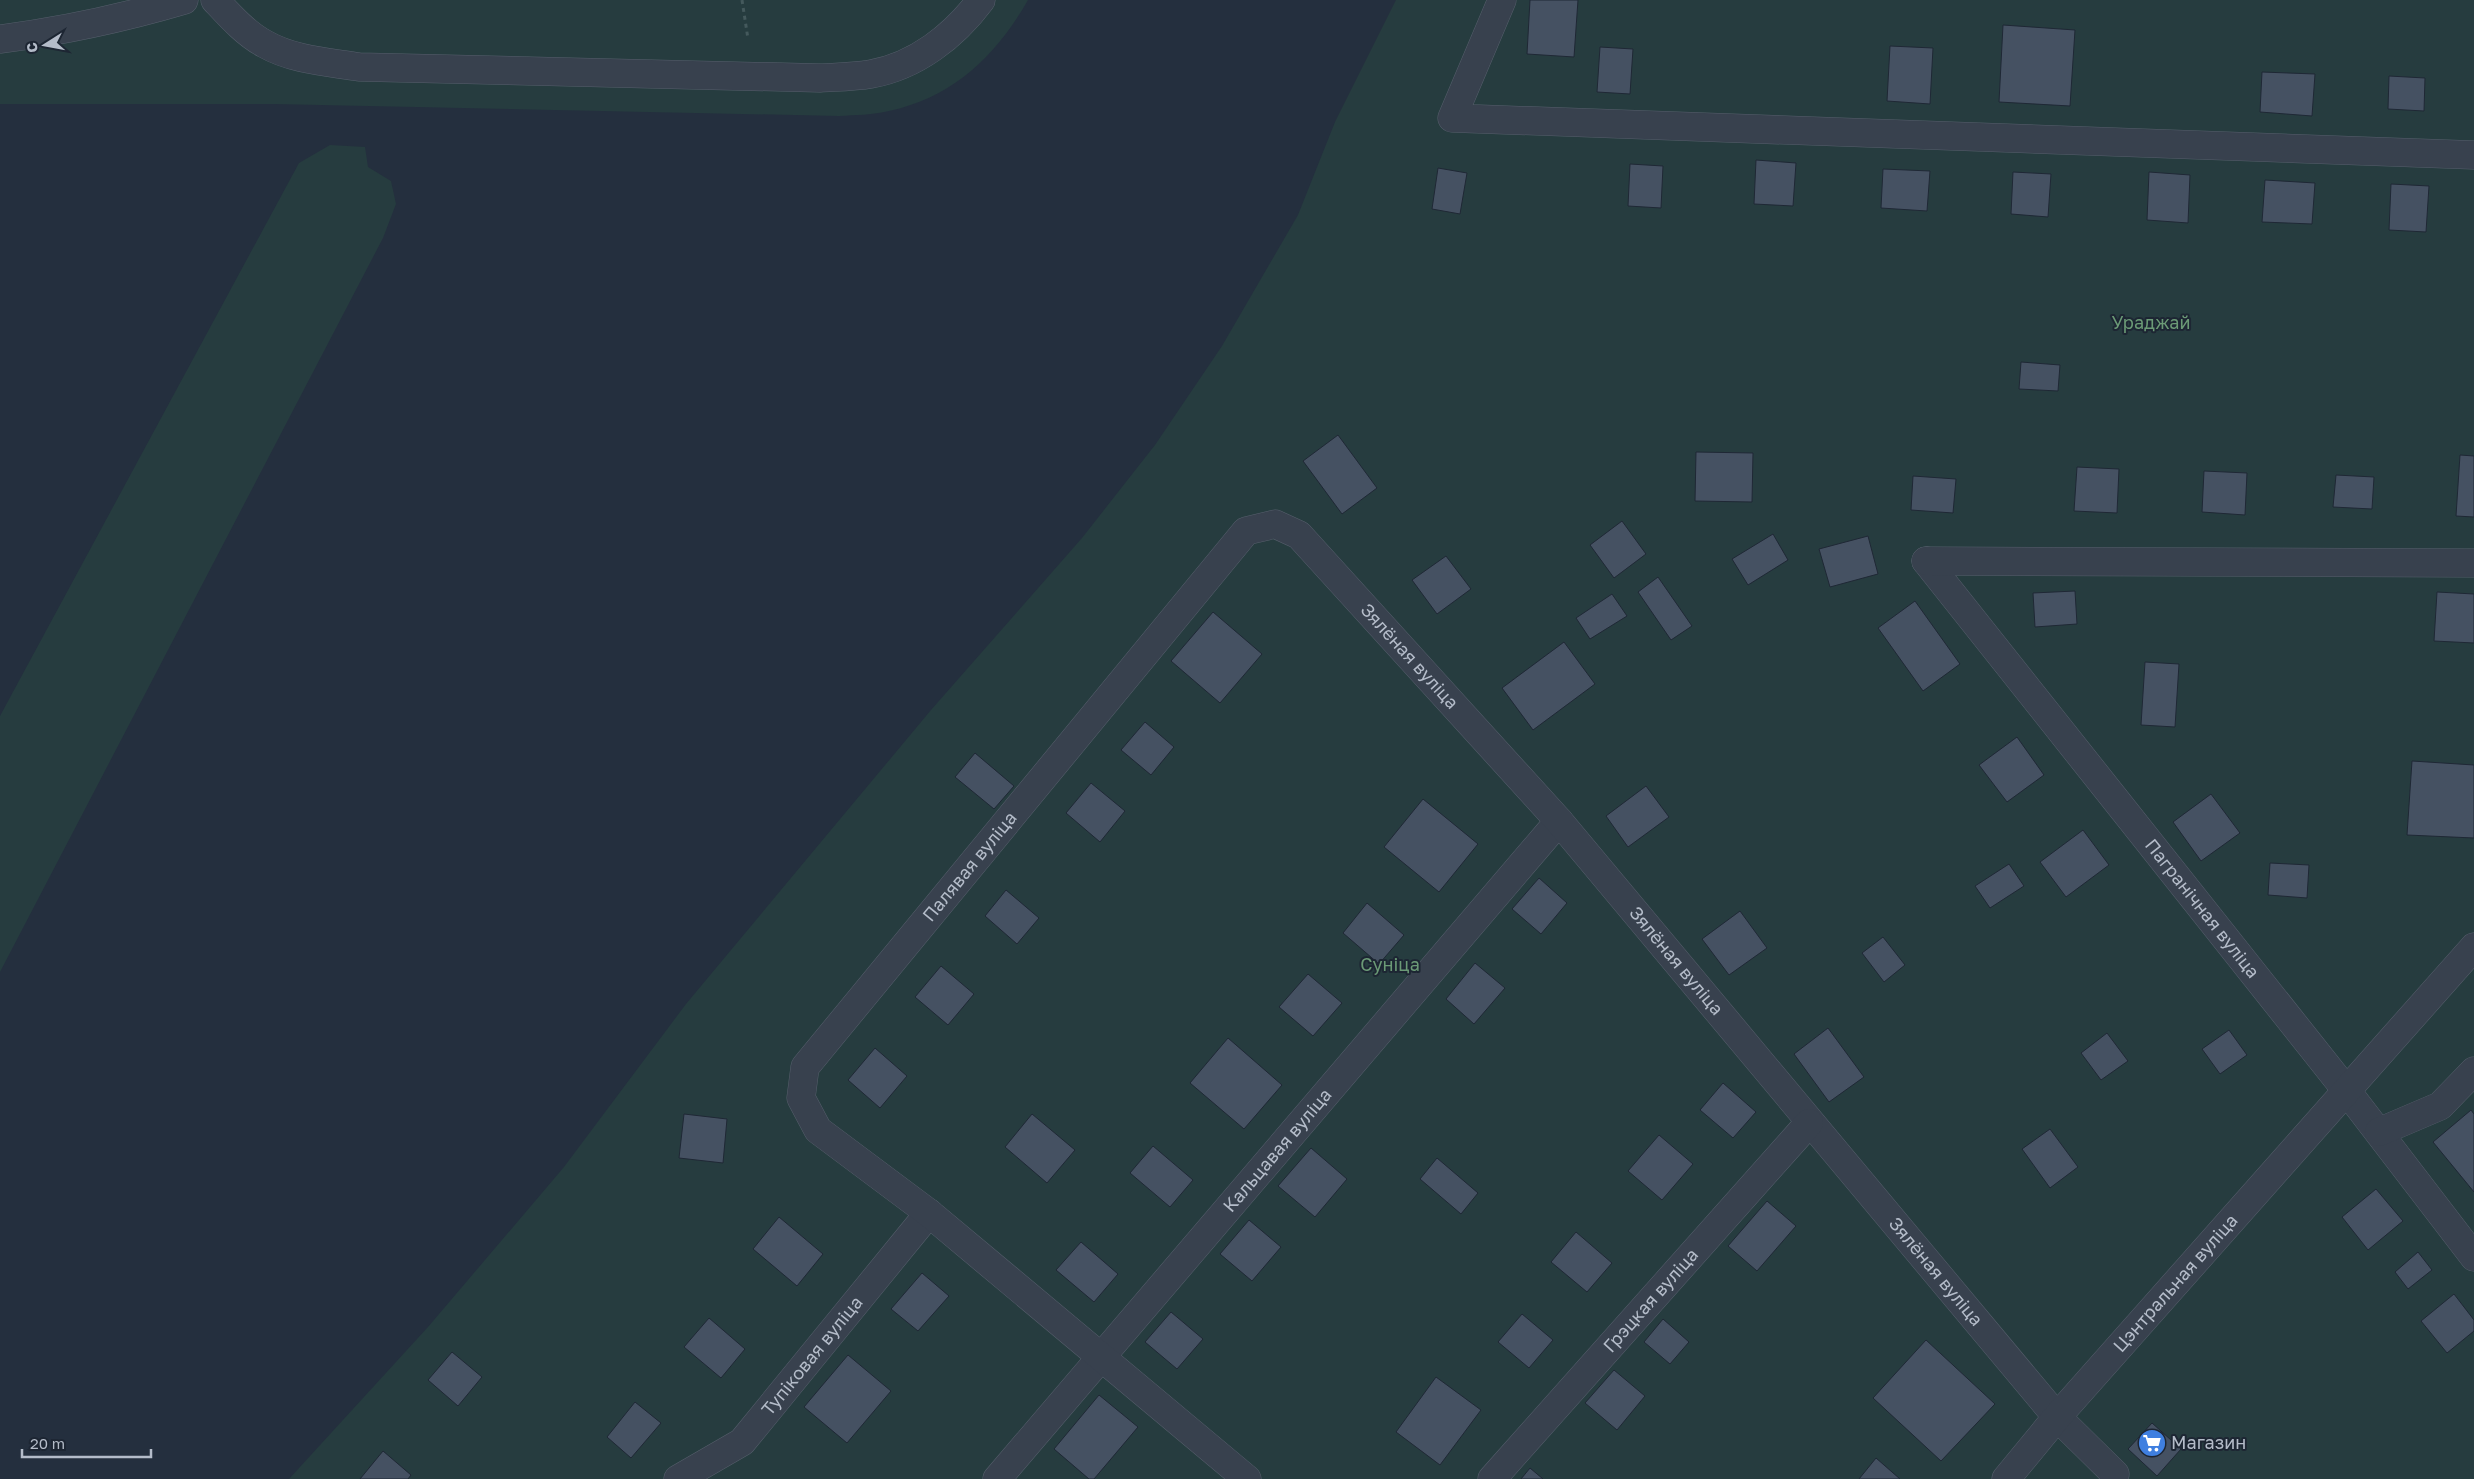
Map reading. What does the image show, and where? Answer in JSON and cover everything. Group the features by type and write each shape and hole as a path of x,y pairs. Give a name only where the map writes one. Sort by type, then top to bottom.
{"lane":[{"path":"0,39 54,32 126,17 184,0"},
{"path":"216,0 234,20 264,44 306,59 359,67 820,78 872,74 920,57 963,24 981,0"},
{"path":"1502,0 1452,118 2474,155"},
{"name":"Зялёная вуліца","path":"1275,524 1299,536 1559,821 1809,1123 2057,1417 2118,1477"},
{"name":"Палявая вуліца","path":"1248,1479 1099,1357 929,1213 818,1130 801,1098 805,1067 1246,531 1275,524"},
{"name":"Пагранічная вуліца","path":"2474,563 1926,561 2346,1090 2474,1258"},
{"name":"Кальцавая вуліца","path":"997,1479 1099,1357 1559,821"},
{"name":"Цэнтральная вуліца","path":"2006,1479 2057,1417 2474,947"},
{"path":"2378,1132 2440,1106 2474,1071"},
{"name":"Грэцкая вуліца","path":"1492,1479 1809,1123"},
{"name":"Тупіковая вуліца","path":"678,1479 742,1442 929,1213"}],"green space":[{"path":"0,0 1028,0 1002,39 987,56 953,84 933,96 912,105 870,114 839,116 273,104 0,104"},
{"name":"Суніца","path":"1396,0 2474,0 2474,1479 289,1479 428,1327 564,1167 686,1004 931,710 1082,538 1155,445 1222,346 1298,215 1335,122"},
{"path":"330,145 365,147 368,167 391,181 396,204 383,238 0,972 0,716 299,163"}],"building":[{"path":"1530,0 1578,0 1574,57 1527,54"},
{"path":"2003,25 2075,30 2070,106 1999,102"},
{"path":"1890,46 1933,48 1930,104 1887,101"},
{"path":"1600,47 1633,49 1630,94 1597,92"},
{"path":"2262,72 2315,74 2312,116 2260,112"},
{"path":"2389,76 2425,78 2424,111 2388,109"},
{"path":"1756,160 1796,163 1793,206 1754,204"},
{"path":"1630,164 1663,166 1661,208 1628,206"},
{"path":"1438,168 1467,173 1460,214 1432,209"},
{"path":"1883,169 1930,171 1927,211 1881,208"},
{"path":"2013,172 2051,174 2048,217 2011,214"},
{"path":"2149,172 2190,175 2188,223 2147,220"},
{"path":"2265,180 2315,183 2312,224 2262,222"},
{"path":"2391,184 2429,186 2426,232 2389,230"},
{"path":"2021,362 2060,365 2058,391 2019,389"},
{"path":"1338,435 1377,488 1342,514 1303,461"},
{"path":"1696,452 1753,453 1752,502 1695,501"},
{"path":"2460,455 2474,456 2474,517 2456,516"},
{"path":"2077,467 2119,469 2117,513 2074,511"},
{"path":"2204,471 2247,473 2245,515 2202,512"},
{"path":"2336,475 2374,477 2372,509 2333,507"},
{"path":"1913,476 1956,479 1953,513 1911,510"},
{"path":"1622,521 1646,554 1614,578 1590,545"},
{"path":"1773,534 1788,560 1748,585 1732,559"},
{"path":"1868,536 1878,574 1830,587 1819,549"},
{"path":"1446,556 1471,589 1437,614 1412,580"},
{"path":"1658,577 1692,626 1671,640 1638,592"},
{"path":"2075,591 2077,624 2035,627 2033,593"},
{"path":"2437,592 2474,594 2474,643 2434,641"},
{"path":"1612,594 1627,616 1590,639 1576,618"},
{"path":"1915,601 1960,664 1923,691 1878,628"},
{"path":"1213,612 1262,654 1220,703 1171,661"},
{"path":"1564,642 1595,684 1533,730 1502,688"},
{"path":"2145,662 2179,664 2175,727 2141,725"},
{"path":"1145,722 1174,747 1151,775 1121,750"},
{"path":"2017,737 2044,775 2007,802 1979,765"},
{"path":"975,753 1014,786 994,809 955,777"},
{"path":"2412,761 2474,765 2474,838 2407,835"},
{"path":"1091,783 1125,811 1100,842 1066,813"},
{"path":"1646,786 1669,817 1628,847 1606,816"},
{"path":"2211,794 2240,833 2201,861 2173,822"},
{"path":"1423,799 1478,844 1439,892 1384,847"},
{"path":"2083,830 2109,865 2066,897 2040,862"},
{"path":"2270,863 2309,865 2307,898 2268,895"},
{"path":"2009,864 2024,886 1990,908 1975,886"},
{"path":"1539,878 1567,903 1541,934 1512,909"},
{"path":"1006,890 1039,918 1017,944 985,916"},
{"path":"1367,903 1404,935 1379,964 1343,933"},
{"path":"1740,911 1767,948 1729,975 1702,939"},
{"path":"1883,937 1905,965 1884,982 1862,953"},
{"path":"1475,963 1505,988 1474,1024 1446,999"},
{"path":"941,966 974,994 948,1025 915,997"},
{"path":"1308,974 1342,1003 1313,1036 1279,1007"},
{"path":"1828,1028 1864,1077 1829,1102 1794,1054"},
{"path":"2229,1030 2247,1055 2220,1074 2202,1049"},
{"path":"2107,1033 2128,1061 2101,1080 2081,1053"},
{"path":"1228,1038 1282,1085 1244,1129 1190,1083"},
{"path":"875,1048 907,1076 880,1108 848,1080"},
{"path":"1723,1083 1756,1112 1733,1138 1700,1110"},
{"path":"2471,1110 2474,1114 2474,1192 2433,1142"},
{"path":"684,1114 727,1119 723,1163 679,1158"},
{"path":"1032,1114 1075,1150 1047,1183 1005,1147"},
{"path":"2050,1129 2078,1167 2050,1188 2022,1149"},
{"path":"1659,1135 1693,1164 1662,1200 1628,1171"},
{"path":"1153,1146 1193,1180 1170,1207 1130,1173"},
{"path":"1311,1148 1347,1179 1315,1217 1278,1186"},
{"path":"1437,1158 1478,1193 1461,1214 1420,1179"},
{"path":"2376,1189 2403,1221 2368,1250 2342,1217"},
{"path":"1767,1201 1796,1226 1757,1271 1728,1246"},
{"path":"779,1217 823,1254 797,1286 753,1249"},
{"path":"1249,1220 1281,1247 1252,1281 1220,1254"},
{"path":"1576,1232 1612,1263 1587,1292 1551,1262"},
{"path":"1081,1242 1118,1274 1094,1302 1056,1270"},
{"path":"2418,1252 2432,1270 2408,1289 2395,1272"},
{"path":"922,1273 949,1296 918,1331 891,1309"},
{"path":"2454,1294 2474,1320 2474,1331 2447,1353 2421,1321"},
{"path":"1171,1312 1203,1339 1177,1369 1145,1342"},
{"path":"1522,1314 1553,1340 1529,1368 1498,1342"},
{"path":"709,1318 745,1349 721,1378 684,1347"},
{"path":"1663,1319 1689,1342 1670,1364 1644,1342"},
{"path":"1926,1340 1995,1404 1941,1461 1873,1398"},
{"path":"452,1352 482,1377 458,1406 428,1380"},
{"path":"848,1355 891,1391 847,1443 804,1407"},
{"path":"1614,1370 1645,1396 1617,1430 1585,1403"},
{"path":"1436,1377 1481,1410 1440,1465 1396,1432"},
{"path":"1099,1395 1138,1427 1094,1479 1089,1479 1054,1449"},
{"path":"635,1402 661,1423 631,1458 607,1437"},
{"path":"2152,1423 2181,1449 2157,1476 2128,1449"},
{"path":"383,1451 411,1475 408,1479 360,1479"},
{"path":"1876,1458 1900,1479 1859,1479"},
{"path":"1530,1468 1543,1479 1521,1479"}],"place":[{"name":"Магазин","path":"2152,1443"}],"park label":[{"name":"Ураджай","path":"2151,323"}]}
